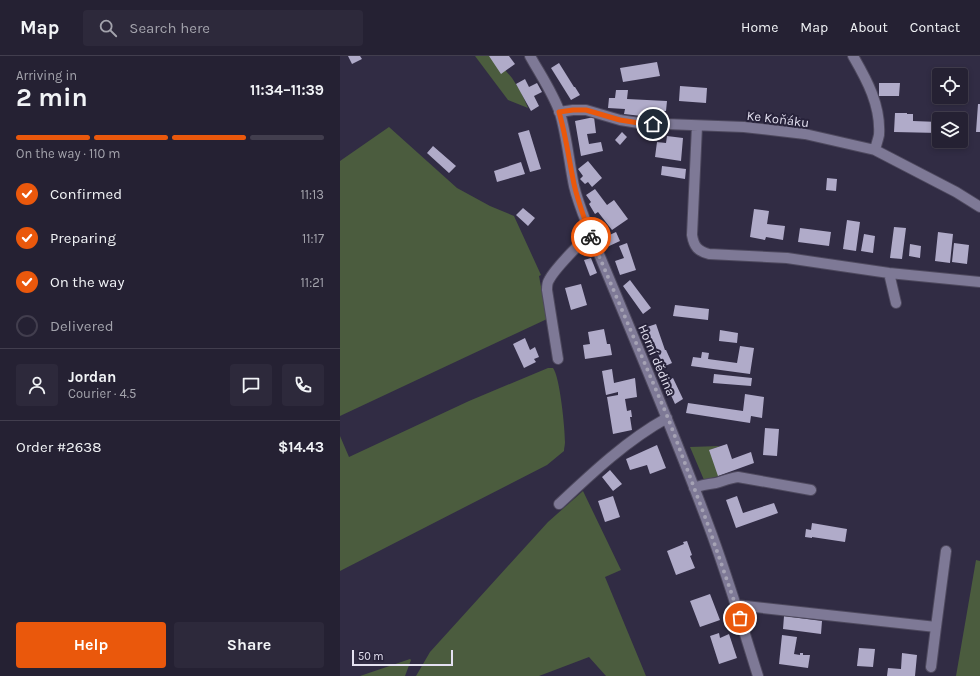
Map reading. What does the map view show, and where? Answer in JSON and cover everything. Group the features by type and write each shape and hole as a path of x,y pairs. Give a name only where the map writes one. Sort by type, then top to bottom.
{"street":[{"name":"Horní dědina","path":"530,56 548,88 559,112 565,134 574,185 582,212 668,418 736,604 758,676"},
{"path":"853,56 866,80 877,108 879,135 875,150"},
{"name":"Ke Koňáku","path":"559,112 586,110 620,120 639,123 744,127 805,134 875,150 980,206"},
{"path":"696,126 692,235 698,249 702,252 709,254 787,258 889,272 980,282"},
{"path":"558,359 547,284 549,278 554,272 582,241 591,235"},
{"path":"889,272 896,303"},
{"path":"559,504 585,480 640,435 668,418"},
{"path":"694,488 704,484 738,477 811,490"},
{"path":"931,667 946,551"},
{"path":"736,604 936,627"}],"green space":[{"path":"475,56 493,56 512,78 521,92 528,108 508,100"},
{"path":"389,127 457,188 490,206 514,216 541,275 539,276 547,319 340,416 340,161"},
{"path":"548,368 553,368 556,373 560,392 565,435 564,451 547,465 340,571 340,436 349,457 469,401"},
{"path":"720,446 710,450 719,476 704,480 690,447"},
{"path":"583,491 621,570 605,577 646,676 606,676 589,657 539,676 416,676 430,652 548,522"},
{"path":"976,560 980,561 980,676 956,676"},
{"path":"410,659 411,660 405,676 360,676"}],"building":[{"path":"348,56 360,56 362,59 352,64"},
{"path":"489,56 509,56 515,64 501,74"},
{"path":"657,62 660,76 623,82 620,68"},
{"path":"559,63 580,95 571,100 551,68"},
{"path":"525,79 529,87 537,83 542,92 534,96 539,106 531,111 516,84"},
{"path":"879,83 900,83 899,96 879,96"},
{"path":"680,86 707,88 706,103 679,101"},
{"path":"616,90 628,90 627,99 667,101 666,111 650,111 650,117 624,114 625,109 608,108 609,98 615,98"},
{"path":"978,104 980,104 980,132 976,132"},
{"path":"895,113 913,114 913,121 932,122 932,133 894,132"},
{"path":"594,117 596,133 587,134 589,144 601,142 603,151 581,156 575,121"},
{"path":"787,117 801,118 800,127 786,127"},
{"path":"529,130 541,169 530,172 518,133"},
{"path":"622,132 627,137 620,145 615,140"},
{"path":"667,136 683,138 681,161 655,157 657,142 666,143"},
{"path":"433,146 456,166 449,173 427,153"},
{"path":"588,161 602,178 592,187 588,182 585,184 580,179 583,176 578,169"},
{"path":"521,162 525,174 497,182 494,171"},
{"path":"662,166 686,169 685,179 661,175"},
{"path":"827,178 837,179 836,191 826,190"},
{"path":"595,189 607,205 614,200 628,219 612,230 598,212 595,214 589,204 591,202 586,195"},
{"path":"523,208 535,218 528,226 516,215"},
{"path":"754,209 769,211 767,224 785,226 783,240 766,237 765,240 750,237"},
{"path":"847,220 860,222 856,251 843,249"},
{"path":"894,227 906,228 902,259 890,258"},
{"path":"800,228 831,232 829,246 798,242"},
{"path":"616,232 620,241 607,247 603,238"},
{"path":"938,232 953,234 950,263 935,261"},
{"path":"864,234 875,236 873,253 861,251"},
{"path":"627,243 636,270 620,275 615,261 624,258 619,246"},
{"path":"954,243 969,245 967,264 952,262"},
{"path":"910,244 921,246 920,258 909,256"},
{"path":"591,258 597,273 590,276 584,260"},
{"path":"630,280 651,308 643,314 623,286"},
{"path":"581,284 587,305 571,310 565,288"},
{"path":"675,305 709,309 708,320 673,316"},
{"path":"656,324 665,350 672,363 663,367 647,327"},
{"path":"604,329 607,344 610,344 612,355 585,359 583,345 590,344 588,332"},
{"path":"720,330 738,333 737,343 719,341"},
{"path":"525,338 530,350 535,347 539,357 534,359 536,362 524,368 513,344"},
{"path":"740,346 754,348 750,374 691,366 693,357 701,358 702,352 709,353 708,359 737,363"},
{"path":"612,369 614,383 635,378 637,397 625,399 627,411 631,410 632,417 630,417 632,430 613,434 607,397 618,395 618,392 606,395 602,371"},
{"path":"714,374 752,378 751,386 713,383"},
{"path":"673,378 683,399 675,404 665,382"},
{"path":"745,394 764,397 762,418 751,416 750,423 686,413 688,403 743,411"},
{"path":"765,428 779,429 777,456 763,455"},
{"path":"727,444 732,459 751,452 754,463 718,476 709,450"},
{"path":"657,445 666,468 650,474 647,465 630,470 626,459"},
{"path":"610,470 622,484 613,491 602,477"},
{"path":"613,496 620,517 605,522 598,501"},
{"path":"737,496 743,513 774,503 778,513 736,528 726,500"},
{"path":"812,523 847,529 845,542 805,537 806,529 811,530"},
{"path":"687,541 692,555 690,556 695,568 676,575 667,551 684,544 683,542"},
{"path":"710,594 720,620 700,627 690,601"},
{"path":"784,616 822,621 821,634 783,629"},
{"path":"719,633 720,638 729,634 737,658 719,664 710,636"},
{"path":"782,635 797,637 794,654 800,655 800,653 803,653 803,655 810,655 808,668 779,664"},
{"path":"859,648 875,649 873,667 857,666"},
{"path":"902,653 917,655 915,676 887,676 888,668 901,669"}],"way so far":[{"path":"591,237 668,418 708,525 740,618"}],"route":[{"path":"591,237 574,185 570,158 559,112 579,109 620,120 653,124"}]}
